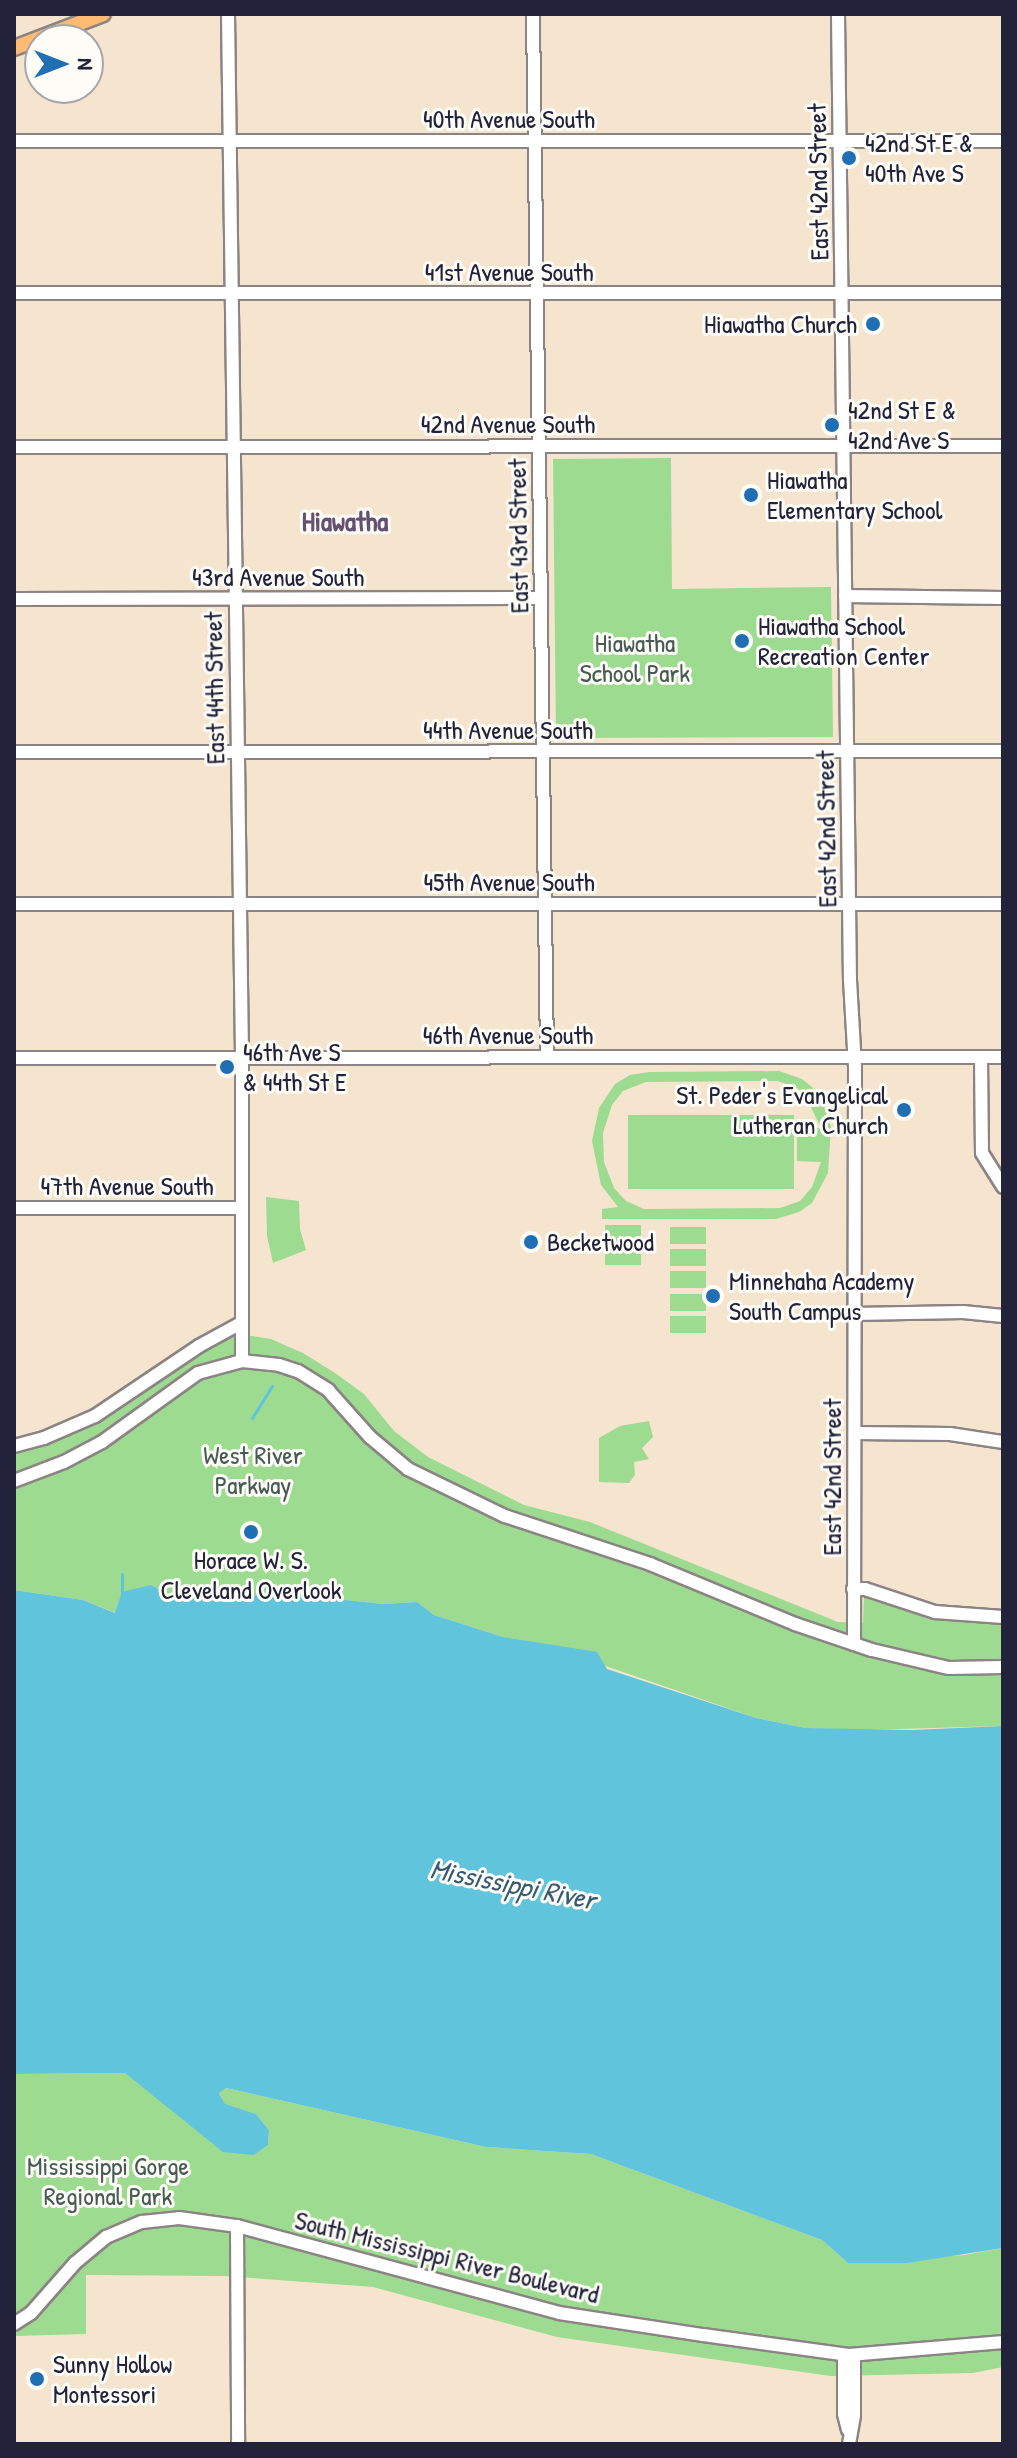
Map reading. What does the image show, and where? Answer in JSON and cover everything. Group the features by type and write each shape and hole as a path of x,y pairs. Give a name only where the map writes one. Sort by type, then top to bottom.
{"main road":[{"path":"14,48 103,14"}],"street":[{"name":"East 44th Street","path":"228,14 242,1057 242,1361"},
{"name":"East 43rd Street","path":"533,14 547,1057"},
{"name":"East 42nd Street","path":"838,14 849,904 854,1055 854,1644"},
{"name":"40th Avenue South","path":"14,141 1003,141"},
{"name":"41st Avenue South","path":"14,293 1003,293"},
{"name":"42nd Avenue South","path":"14,447 1003,446"},
{"path":"845,596 1003,598"},
{"name":"43rd Avenue South","path":"14,599 541,598"},
{"name":"44th Avenue South","path":"14,752 1003,751"},
{"name":"45th Avenue South","path":"14,904 1003,904"},
{"name":"46th Avenue South","path":"14,1058 1003,1057"},
{"path":"981,1058 982,1153 1003,1187"},
{"name":"47th Avenue South","path":"14,1208 241,1208"},
{"path":"854,1314 963,1312 1003,1316"},
{"path":"14,1446 44,1438 95,1416 199,1346 241,1323"},
{"path":"14,1481 64,1462 102,1442 198,1373 242,1361 279,1365 315,1380 408,1469 469,1500 549,1532 650,1564 854,1644 932,1666 1003,1667"},
{"path":"855,1433 950,1434 1003,1442"},
{"path":"853,1589 865,1589 935,1612 1003,1617"},
{"name":"South Mississippi River Boulevard","path":"14,2324 36,2308 89,2249 119,2231 166,2218 237,2226 559,2313 849,2355 1003,2342"},
{"path":"237,2226 238,2444"},
{"path":"849,2355 854,2415 850,2441"}],"green space":[{"name":"Hiawatha School Park","path":"671,458 672,589 831,587 833,737 556,738 553,459"},
{"path":"779,1071 802,1079 812,1087 821,1098 831,1127 828,1173 812,1203 799,1212 776,1219 602,1219 602,1209 618,1207 601,1185 592,1141 599,1108 615,1084 630,1075 649,1072","holes":["778,1081 797,1088 805,1095 821,1128 797,1129 797,1161 821,1162 812,1187 800,1201 780,1208 644,1209 626,1201 614,1188 604,1162 603,1133 612,1105 623,1091 646,1082"]},
{"path":"628,1115 794,1115 794,1189 628,1189"},
{"path":"266,1197 299,1201 300,1229 306,1250 273,1263 267,1236"},
{"path":"605,1225 641,1225 641,1242 605,1242"},
{"path":"670,1227 706,1227 706,1244 670,1244"},
{"path":"605,1248 641,1248 641,1265 605,1265"},
{"path":"670,1249 706,1249 706,1266 670,1266"},
{"path":"670,1271 706,1271 706,1288 670,1288"},
{"path":"670,1294 706,1294 706,1311 670,1311"},
{"path":"670,1316 706,1316 706,1333 670,1333"},
{"name":"West River Parkway","path":"220,1337 271,1339 303,1353 364,1394 394,1431 428,1457 524,1505 590,1522 838,1622 863,1623 864,1595 934,1618 1003,1623 1003,1726 863,1730 806,1728 756,1718 539,1643 503,1637 434,1615 417,1602 383,1604 290,1594 174,1598 151,1585 116,1613 83,1600 14,1590 14,1453 63,1437 106,1416"},
{"path":"649,1421 653,1437 642,1448 649,1459 634,1462 635,1475 629,1483 599,1482 599,1438 620,1426"},
{"name":"Mississippi Gorge Regional Park","path":"125,2073 186,2120 254,2155 268,2145 269,2130 256,2114 225,2105 219,2092 226,2088 486,2147 591,2154 822,2240 848,2263 964,2255 1003,2248 1003,2367 973,2373 831,2376 557,2337 373,2287 224,2276 86,2275 86,2334 14,2336 14,2074"}],"water":[{"name":"Mississippi River","path":"151,1585 174,1598 290,1594 383,1604 417,1602 434,1615 503,1637 597,1652 607,1669 756,1718 806,1728 912,1730 1003,1726 1003,2248 907,2263 848,2263 822,2240 591,2154 486,2147 226,2088 219,2093 225,2104 256,2114 269,2130 268,2145 254,2155 223,2152 125,2073 14,2074 14,1590 83,1600 115,1613 122,1592"}],"waterway":[{"path":"252,1418 272,1386"},
{"path":"122,1574 122,1594"}],"place":[{"name":"42nd St E & 40th Ave S","path":"849,158"},
{"name":"Hiawatha Church","path":"873,324"},
{"name":"42nd St E & 42nd Ave S","path":"832,425"},
{"name":"Hiawatha Elementary School","path":"751,495"},
{"name":"Hiawatha School Recreation Center","path":"742,641"},
{"name":"46th Ave S & 44th St E","path":"227,1067"},
{"name":"St. Peder's Evangelical Lutheran Church","path":"904,1110"},
{"name":"Becketwood","path":"531,1242"},
{"name":"Minnehaha Academy South Campus","path":"713,1296"},
{"name":"Horace W. S. Cleveland Overlook","path":"251,1532"},
{"name":"Sunny Hollow Montessori","path":"37,2379"}],"district":[{"name":"Hiawatha","path":"345,521"}]}
